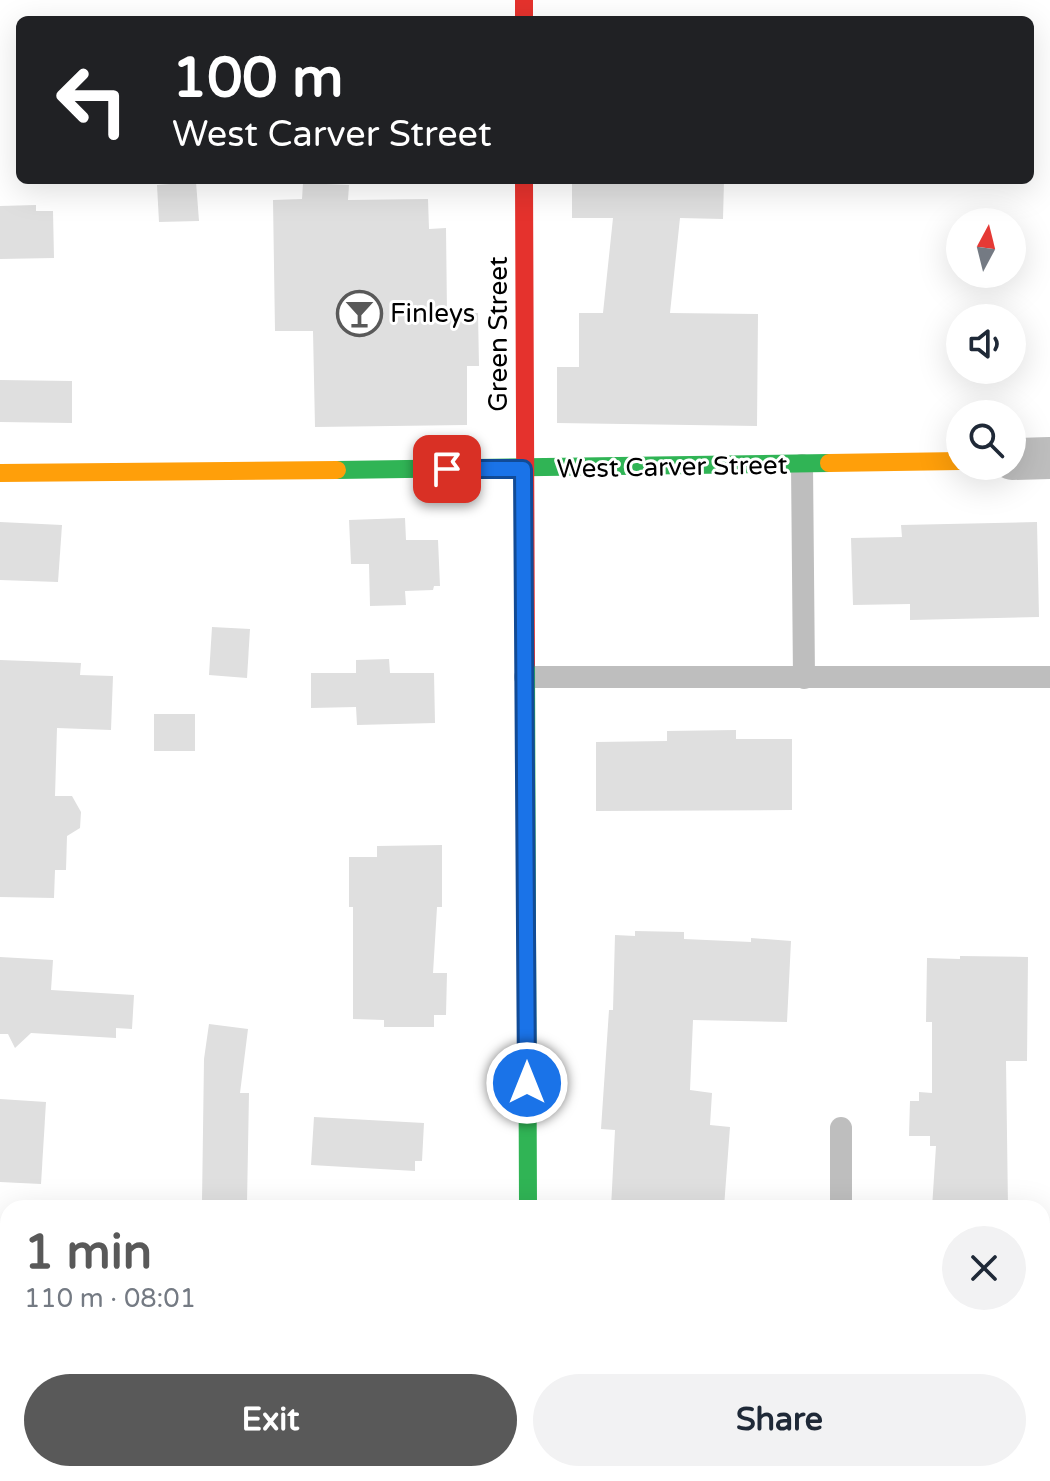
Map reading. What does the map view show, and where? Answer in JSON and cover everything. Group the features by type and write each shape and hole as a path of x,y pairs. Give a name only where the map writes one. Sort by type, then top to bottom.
{"street":[{"name":"Green Street","path":"524,184 528,1200"},
{"path":"1026,459 1050,458"},
{"name":"West Carver Street","path":"0,473 523,469 946,461"}],"lane":[{"path":"802,465 804,678"},
{"path":"525,677 1050,677"},
{"path":"841,1128 841,1200"}],"building":[{"path":"196,184 199,221 159,222 157,185"},
{"name":"Finleys","path":"303,184 326,184 349,185 348,200 428,199 429,229 446,228 447,313 478,313 479,366 467,366 467,425 315,427 313,331 275,331 273,200 302,199"},
{"path":"572,184 724,184 723,219 680,218 670,313 758,314 757,426 557,423 557,367 579,367 579,313 603,313 613,218 572,218"},
{"path":"36,205 36,211 53,211 54,258 0,259 0,206"},
{"path":"0,380 72,381 72,423 0,422"},
{"path":"405,518 406,540 438,540 440,586 434,586 433,590 405,591 406,605 370,606 369,564 351,564 349,520"},
{"path":"0,522 62,525 58,582 0,580"},
{"path":"1037,522 1039,617 910,620 910,604 853,605 851,538 902,537 901,525"},
{"path":"212,627 250,629 247,678 209,675"},
{"path":"389,659 390,673 434,673 435,723 357,725 356,707 311,708 311,673 356,673 356,660"},
{"path":"0,660 81,663 80,675 113,676 111,730 57,728 55,796 72,796 81,812 80,828 67,836 66,870 55,870 54,898 0,897"},
{"path":"154,714 195,714 195,751 154,751"},
{"path":"736,730 736,739 792,739 792,810 596,811 596,742 667,741 667,731"},
{"path":"442,845 442,907 437,907 433,973 447,973 446,1015 434,1015 434,1027 384,1027 384,1020 353,1019 353,907 349,907 349,857 377,857 377,846"},
{"path":"635,931 684,932 684,939 791,941 787,1022 693,1020 690,1090 712,1093 710,1125 730,1127 725,1200 611,1200 615,1130 601,1129 609,1010 613,1010 615,935 635,936"},
{"path":"960,956 1028,957 1027,1061 1006,1061 1008,1200 933,1200 936,1146 930,1146 930,1136 909,1136 910,1101 919,1101 919,1092 932,1093 932,1022 926,1022 927,958 960,959"},
{"path":"0,957 53,960 51,990 134,995 132,1029 116,1028 116,1038 31,1033 15,1048 8,1034 0,1034"},
{"path":"209,1024 248,1029 240,1093 249,1093 247,1200 202,1200 204,1059"},
{"path":"0,1099 46,1102 41,1184 0,1182"},
{"path":"314,1117 424,1123 422,1161 415,1161 415,1171 311,1165"}],"traffic: fast":[{"path":"337,470 829,463"},
{"path":"526,664 528,1200"}],"traffic: slow":[{"path":"829,463 946,461"},
{"path":"0,473 337,470"}],"traffic: jam":[{"path":"524,0 524,16"},
{"path":"524,184 526,664"}],"place":[{"name":"Finleys","path":"359,313"}],"route":[{"path":"447,469 523,469 527,1083"}]}
